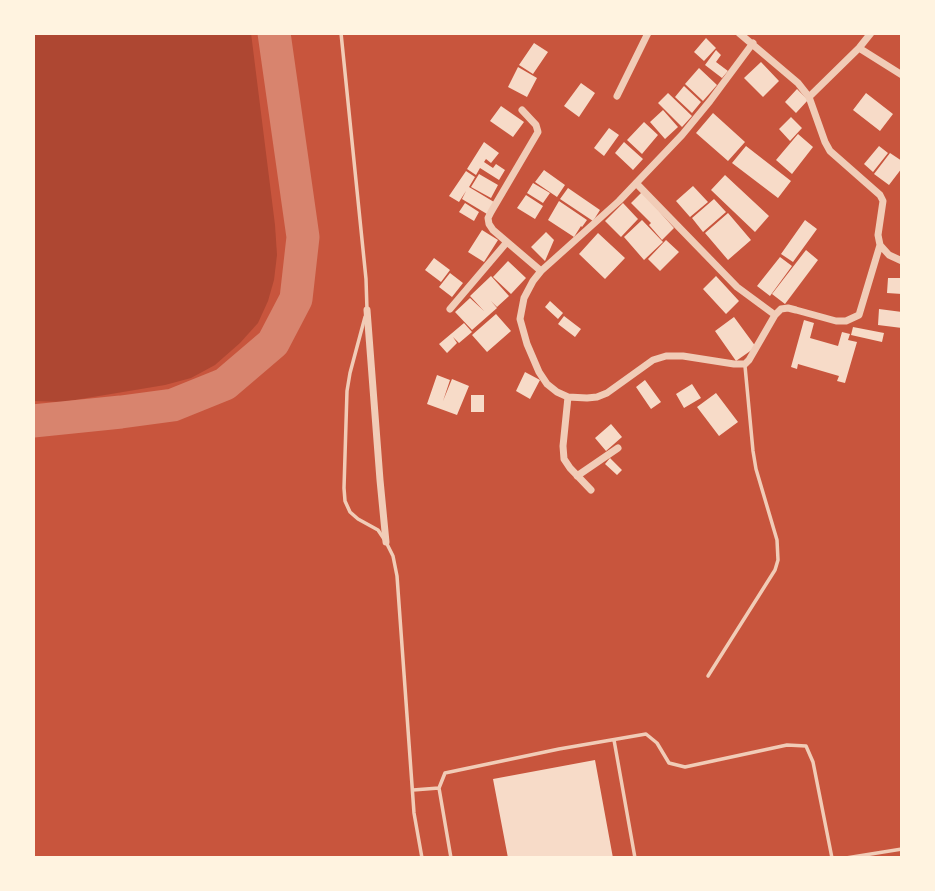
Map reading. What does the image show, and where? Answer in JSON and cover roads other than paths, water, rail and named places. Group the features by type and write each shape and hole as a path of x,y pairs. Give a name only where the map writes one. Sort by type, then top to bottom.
{"street":[{"path":"617,96 648,33"},
{"path":"739,33 753,43 798,83 809,97 830,150 883,201 878,235 880,245 859,315 846,321 836,321 788,308 781,309 745,364 666,356 653,360 607,393 597,397 568,397 557,392 547,384 532,358 520,319 524,299 533,281 619,201 696,119 753,43"},
{"path":"809,97 871,33"},
{"path":"859,48 902,75"},
{"path":"522,110 536,125 538,132 488,218 488,224 541,271"},
{"path":"636,183 737,287 775,315"},
{"path":"450,309 507,242"},
{"path":"880,245 889,255 902,261"},
{"path":"367,310 386,542"},
{"path":"568,397 563,446 565,459 591,490"},
{"path":"577,476 618,447"}],"lane":[{"path":"341,33 367,310 347,391 345,501 350,512 378,530 393,556 397,576 414,813 422,858"},
{"path":"708,676 775,570 778,560 777,540 756,470 745,364"},
{"path":"451,858 439,788 445,773 646,734 657,743 668,764 685,767 787,745 806,746 813,762 832,858"},
{"path":"614,740 635,858"},
{"path":"412,790 439,788"},
{"path":"846,858 902,849"}]}
